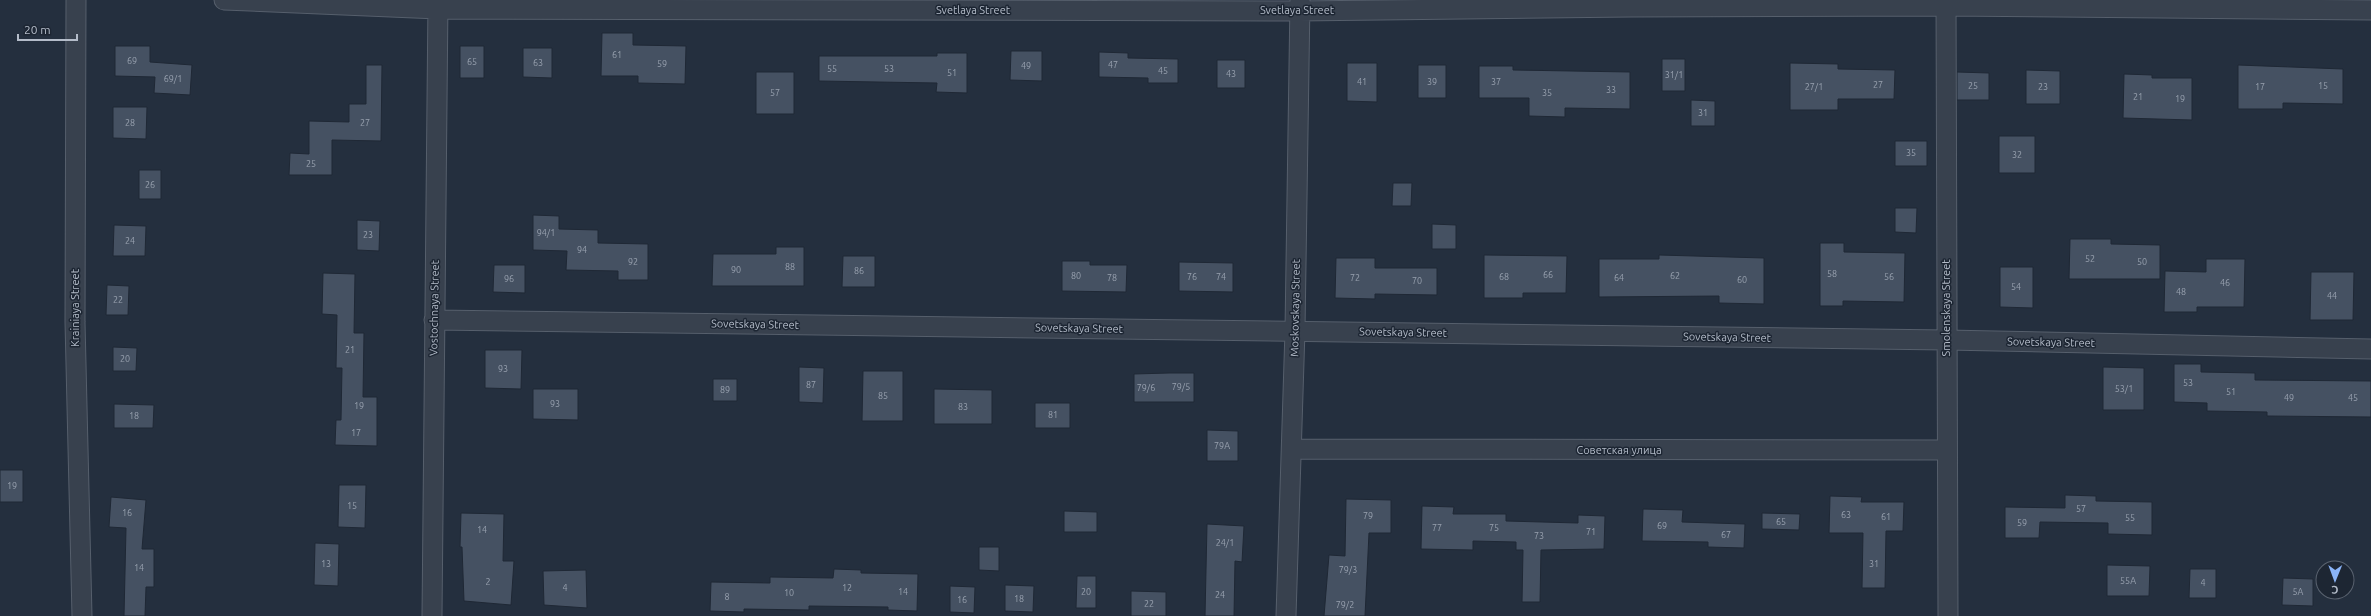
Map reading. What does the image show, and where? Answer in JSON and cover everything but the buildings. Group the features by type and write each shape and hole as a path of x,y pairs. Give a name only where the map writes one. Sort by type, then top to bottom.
{"street":[{"name":"Krainiaya Street","path":"76,0 75,322 82,616"},
{"name":"Svetlaya Street","path":"224,0 438,4 1300,5 1946,3 2371,10"},
{"name":"Smolenskaya Street","path":"1946,3 1946,450 1948,616"},
{"name":"Vostochnaya Street","path":"432,616 438,4"},
{"name":"Moskovskaya Street","path":"1286,616 1295,330 1300,5"},
{"name":"Sovetskaya Street","path":"434,320 1295,330 1946,340 2371,349"},
{"name":"Советская улица","path":"1292,449 1946,450"}]}
